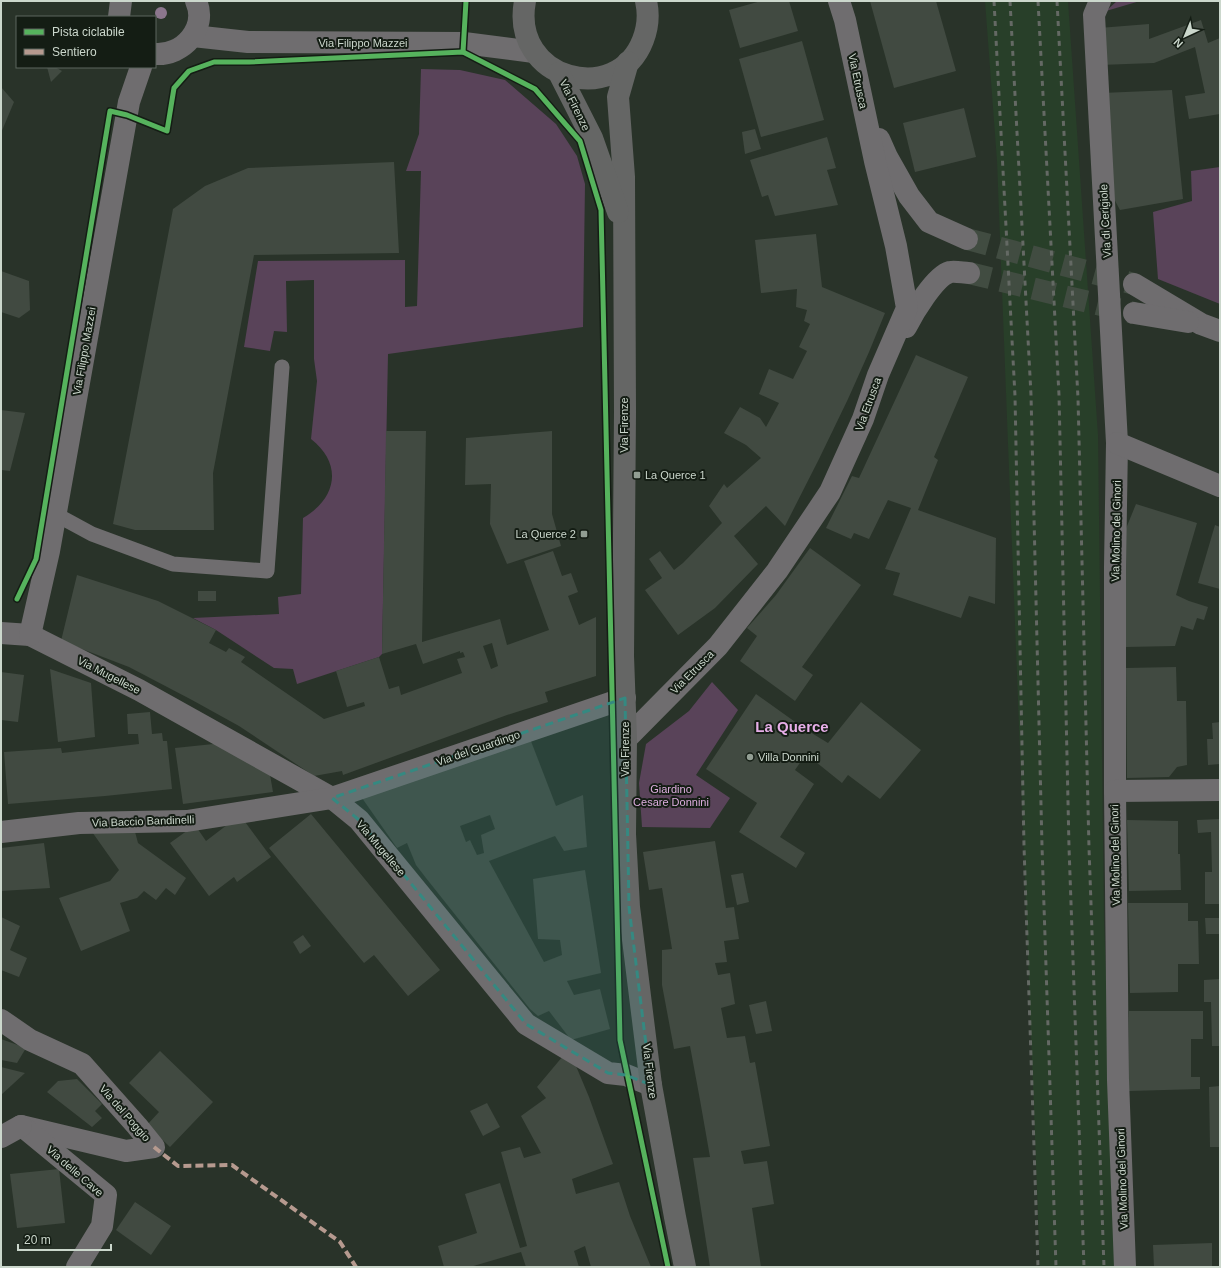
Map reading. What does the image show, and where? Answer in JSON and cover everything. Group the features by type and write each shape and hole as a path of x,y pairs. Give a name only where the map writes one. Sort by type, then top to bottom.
{"main road":[{"name":"Via Firenze","path":"525,1 522,14 525,34 534,52 545,64 559,73 577,78 595,78 613,72 628,62 640,47 647,29 648,10 646,1"},
{"name":"Via Firenze","path":"628,62 618,97 624,177 623,226 625,412 623,656 626,740 626,834 629,907 651,1085 685,1267"},
{"name":"Via Firenze","path":"559,73 592,138 623,226"}],"street":[{"path":"156,54 167,54 177,50 186,44 193,36 197,27 199,16 196,1"},
{"name":"Via Etrusca","path":"626,740 718,646 777,571 830,492 863,419 878,375 907,308 896,246 875,161 845,20 838,1"},
{"name":"Via di Cerigiole","path":"1100,1 1094,15 1117,443"},
{"name":"Via Filippo Mazzei","path":"193,36 248,42 464,43 534,52"},
{"name":"Via Filippo Mazzei","path":"30,635 49,551 129,102 142,68"},
{"path":"863,102 887,156 909,196 930,222 967,239"},
{"path":"863,419 913,312 938,280 950,272 969,273"},
{"path":"1134,284 1211,328"},
{"path":"1134,313 1211,328"},
{"path":"1117,443 1220,486"},
{"name":"Via Molino del Ginori","path":"1117,443 1115,567 1115,791 1118,1080 1126,1267"},
{"name":"Via Mugellese","path":"1,633 30,635 139,690 332,798 358,820 526,1024 608,1073 626,1075 651,1085"},
{"name":"Via del Guardingo","path":"332,798 625,698"},
{"path":"1115,791 1220,790"},
{"name":"Via Baccio Bandinelli","path":"1,832 79,822 187,821 332,798"},
{"name":"Via del Poggio","path":"1,1020 30,1040 82,1064 154,1147 126,1152 21,1126"},
{"path":"1,1137 21,1126"},
{"name":"Via delle Cave","path":"21,1126 106,1194 102,1226 77,1267"}],"lane":[{"path":"55,514 92,534 173,564 267,571 282,367"}],"highlighted area":[{"path":"625,698 629,907 651,1085 626,1075 608,1073 526,1024 359,820 332,798"}],"shaded area":[{"path":"985,1 1068,1 1098,435 1104,921 1117,1267 1040,1267 997,161"}],"green space":[{"path":"1117,1 1140,1 1106,11"},
{"path":"421,69 460,70 505,80 556,124 577,156 585,184 583,327 388,354 382,654 379,657 297,684 293,669 274,668 216,630 193,618 279,614 278,597 301,594 303,518 323,501 329,491 332,480 328,459 311,439 317,381 314,359 314,280 286,281 287,332 274,331 270,351 244,347 258,261 405,260 405,307 417,306 421,171 406,171 419,134"},
{"path":"1220,167 1220,304 1158,279 1153,212 1192,201 1191,171"},
{"name":"Giardino Cesare Donnini","path":"712,682 738,710 696,775 730,798 710,828 642,827 639,783 646,744 689,711"}],"building":[{"path":"761,1 789,1 798,31 740,48 729,10"},
{"path":"870,1 936,1 956,71 894,88"},
{"path":"1201,20 1208,43 1220,38 1220,114 1189,119 1185,96 1205,93 1195,47 1154,63 1100,65 1099,28 1149,24 1149,39"},
{"path":"802,41 824,120 761,137 739,59"},
{"path":"47,68 57,68 62,71 51,82"},
{"path":"1,87 14,102 1,133"},
{"path":"1172,90 1183,199 1120,210 1107,186 1102,93"},
{"path":"964,108 976,157 915,172 903,123"},
{"path":"755,129 761,149 745,154 742,132"},
{"path":"827,137 836,168 827,170 838,205 775,216 768,195 762,197 750,160"},
{"path":"394,162 399,253 254,255 213,473 214,530 135,530 113,524 173,209 205,186 248,168"},
{"path":"816,234 822,287 885,313 848,399 785,526 766,506 734,536 758,564 715,608 678,635 645,590 662,578 649,559 660,551 674,570 683,563 722,523 709,506 724,484 727,488 761,458 746,445 724,433 740,407 760,418 766,427 779,403 759,394 769,369 793,379 807,351 799,347 810,324 804,321 807,310 796,307 797,289 761,293 755,240"},
{"path":"1,271 29,281 30,310 19,318 1,312"},
{"path":"916,355 968,377 934,457 938,460 918,510 996,538 995,604 969,596 961,618 893,595 900,573 885,569 911,508 888,500 869,539 854,533 851,539 826,528 852,476 859,478"},
{"path":"1,410 25,413 10,471 1,470"},
{"path":"386,431 426,431 422,642 500,619 507,645 549,630 524,561 553,551 562,576 571,573 578,592 568,596 579,625 596,617 596,676 545,692 548,702 507,715 343,775 342,771 314,776 239,726 192,700 129,667 61,641 77,575 158,601 216,630 209,643 226,652 229,648 245,657 241,662 324,719 365,706 364,702 347,707 336,671 379,657 389,689 399,686 401,695 462,673 457,659 465,657 463,652 460,653 460,651 423,664 416,644 382,654","holes":["492,643 498,666 491,669 483,646"]},
{"path":"552,431 552,514 561,546 507,564 490,524 491,484 465,485 466,438"},
{"path":"1136,504 1197,523 1176,595 1208,607 1204,620 1197,618 1193,630 1181,626 1175,646 1126,647 1125,531"},
{"path":"1215,525 1220,527 1220,589 1198,583"},
{"path":"810,548 861,585 802,667 813,675 795,701 740,661 757,636 747,628 776,595"},
{"path":"198,591 216,591 216,601 198,601"},
{"path":"1176,667 1177,701 1186,701 1187,765 1177,767 1169,777 1127,778 1126,668"},
{"path":"50,669 91,683 95,737 58,742"},
{"path":"1,672 24,675 18,722 1,720"},
{"path":"756,694 805,729 828,743 861,702 921,750 880,799 848,775 842,783 806,754 795,770 814,784 780,837 805,853 796,868 739,832 757,803 706,769"},
{"path":"150,712 152,734 162,733 163,741 167,741 172,789 8,804 4,752 61,748 62,753 139,744 138,734 128,734 127,714"},
{"path":"1220,722 1220,764 1208,765 1207,739 1213,739 1212,723"},
{"path":"529,736 556,806 583,795 587,847 564,851 555,836 489,861 544,962 562,955 560,940 538,939 533,879 585,870 601,973 567,981 574,995 600,989 610,1029 571,1040 549,1011 538,1016 530,1009 416,865 407,843 397,848 362,798","holes":["490,815 495,829 481,835 484,853 477,855 470,840 466,842 460,826"]},
{"path":"223,743 269,769 273,792 183,804 175,748"},
{"path":"311,814 440,970 408,996 374,955 364,963 269,848"},
{"path":"240,815 271,857 237,882 234,877 209,896 170,843 195,825 206,841"},
{"path":"1220,819 1220,904 1205,904 1205,872 1212,872 1211,832 1198,833 1197,820"},
{"path":"1127,820 1178,821 1178,854 1180,854 1181,890 1129,891"},
{"path":"134,828 138,843 186,878 175,895 166,888 156,900 144,891 137,898 120,903 130,931 81,951 59,898 110,881 119,870 90,829"},
{"path":"715,841 726,908 734,907 739,939 724,941 727,962 715,963 718,975 730,973 735,1004 721,1008 727,1038 745,1036 750,1063 755,1062 770,1146 741,1151 744,1164 767,1161 774,1204 752,1208 761,1267 710,1267 693,1158 710,1157 690,1046 674,1049 662,985 662,950 672,949 662,888 649,890 643,852"},
{"path":"44,843 50,888 1,891 1,848"},
{"path":"743,873 749,902 737,905 731,875"},
{"path":"1128,903 1188,903 1188,921 1198,921 1199,964 1178,964 1178,992 1130,993"},
{"path":"1,917 20,926 10,950 27,958 19,977 1,970"},
{"path":"1205,918 1220,918 1220,934 1206,934"},
{"path":"303,935 311,946 300,954 293,942"},
{"path":"1220,979 1220,1046 1212,1046 1211,1002 1204,1002 1204,980"},
{"path":"766,1001 772,1031 756,1034 749,1005"},
{"path":"1129,1011 1203,1011 1203,1039 1191,1039 1191,1077 1200,1077 1200,1089 1129,1091"},
{"path":"1,1039 26,1048 17,1063 1,1060"},
{"path":"160,1051 213,1102 170,1147 147,1125 159,1112 129,1083"},
{"path":"563,1056 576,1066 589,1097 613,1164 572,1179 576,1194 619,1182 630,1216 651,1267 591,1267 585,1246 574,1251 579,1267 526,1267 521,1252 470,1267 444,1267 438,1246 477,1233 465,1194 500,1183 520,1248 527,1246 501,1152 520,1147 524,1158 541,1153 521,1116 546,1098 537,1087"},
{"path":"1,1067 25,1073 1,1095"},
{"path":"77,1079 102,1104 95,1111 102,1118 92,1127 47,1092 58,1081"},
{"path":"1220,1086 1220,1147 1210,1147 1209,1087"},
{"path":"487,1103 500,1127 483,1136 470,1111"},
{"path":"59,1169 65,1223 17,1228 10,1174"},
{"path":"135,1202 171,1226 151,1255 116,1230"},
{"path":"1212,1243 1212,1267 1154,1267 1153,1245"}],"tunnel":[{"path":"967,239 1134,284"},
{"path":"969,273 1134,313"}],"railway":[{"path":"994,1 1015,396 1024,846 1038,1267"},
{"path":"1010,1 1031,395 1042,846 1056,1267"},
{"path":"1038,1 1059,395 1069,847 1084,1267"},
{"path":"1057,1 1078,398 1089,848 1104,1267"}],"marked path":[{"path":"154,1147 178,1166 232,1165 340,1242 356,1267"}],"cycle path":[{"path":"463,52 466,1"},
{"path":"17,599 36,559 110,111 127,115 167,131 174,88 189,71 214,62 249,62 463,52 535,89 580,141 601,210 620,1040 668,1267"}],"place":[{"name":"La Querce 1","path":"637,475"},
{"name":"La Querce 2","path":"584,534"},
{"name":"Villa Donnini","path":"750,757"}],"district":[{"name":"La Querce","path":"792,726"}]}
